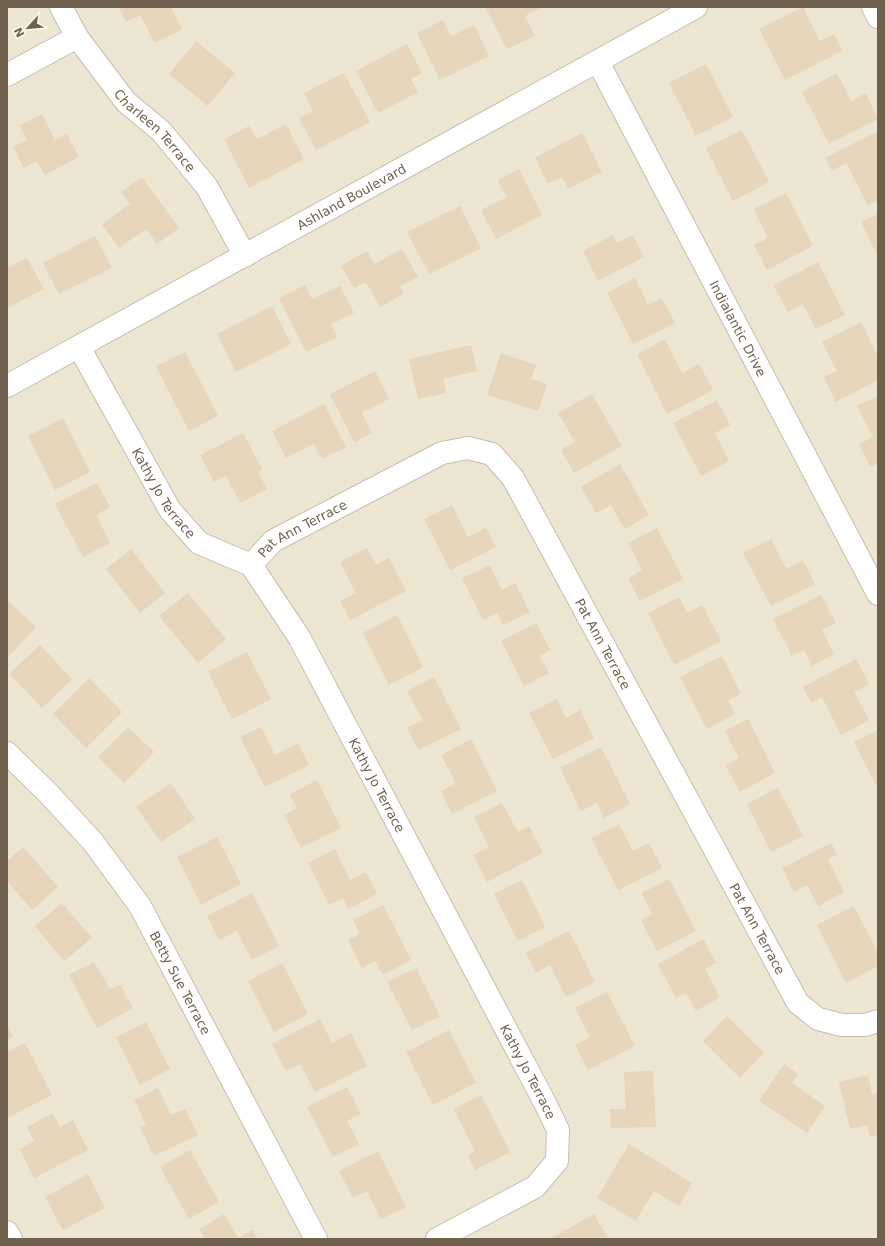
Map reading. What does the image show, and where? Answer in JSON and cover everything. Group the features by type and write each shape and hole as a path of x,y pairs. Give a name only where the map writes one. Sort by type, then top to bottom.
{"street":[{"name":"Charleen Terrace","path":"61,7 77,37 126,102 161,131 207,187 245,256"},
{"name":"Ashland Boulevard","path":"7,386 696,7"},
{"path":"873,7 878,17"},
{"path":"7,75 77,37"},
{"name":"Indialantic Drive","path":"598,62 878,594"},
{"name":"Kathy Jo Terrace","path":"79,347 170,510 198,543 251,565 299,637 542,1096 558,1130 557,1161 535,1187 437,1239"},
{"name":"Pat Ann Terrace","path":"251,565 273,542 442,453 468,448 492,454 513,478 798,1003 818,1019 842,1025 865,1025 878,1021"},
{"name":"Betty Sue Terrace","path":"7,753 47,792 93,842 140,906 316,1239"},
{"path":"7,1232 11,1239"}],"shaded area":[{"path":"7,7 878,7 878,1239 7,1239"}],"building":[{"path":"119,7 171,7 182,29 155,43 140,15 126,22"},
{"path":"485,7 543,7 525,16 535,36 507,49"},
{"path":"803,7 820,41 834,34 842,51 785,80 759,29"},
{"path":"443,20 451,36 474,25 489,56 440,80 417,33"},
{"path":"196,41 235,73 208,106 169,74"},
{"path":"407,44 422,73 411,79 418,92 378,113 356,71"},
{"path":"706,64 733,117 696,136 669,83"},
{"path":"344,73 370,122 316,150 299,118 313,111 304,93"},
{"path":"837,73 851,101 866,93 878,119 829,144 802,92"},
{"path":"42,114 55,140 67,134 79,157 45,175 37,161 24,168 13,147 27,140 20,125"},
{"path":"286,124 304,159 249,188 224,139 249,126 257,139"},
{"path":"742,130 769,182 733,201 706,148"},
{"path":"878,131 878,200 868,205 846,163 832,171 825,158"},
{"path":"582,133 602,172 568,189 562,177 548,184 535,158"},
{"path":"519,169 542,215 496,239 481,210 507,197 498,180"},
{"path":"142,177 179,228 157,244 146,229 119,248 102,224 130,204 121,192"},
{"path":"786,193 813,246 767,270 754,245 768,238 754,209"},
{"path":"460,206 481,248 429,274 407,232"},
{"path":"878,214 878,257 861,222"},
{"path":"613,235 617,243 633,235 644,257 598,281 583,251"},
{"path":"95,236 112,268 59,294 43,263"},
{"path":"402,249 418,277 400,286 404,293 380,307 366,282 354,288 341,266 367,251 374,264"},
{"path":"27,258 44,289 7,308 7,268"},
{"path":"818,262 845,315 816,329 803,304 788,312 774,285"},
{"path":"635,278 648,305 662,298 675,323 633,344 607,293"},
{"path":"305,285 312,299 340,286 354,313 331,324 337,337 306,352 279,298"},
{"path":"272,306 291,344 236,372 217,334"},
{"path":"861,322 878,356 878,380 836,402 824,377 837,371 822,342"},
{"path":"665,339 682,373 699,364 713,390 667,414 637,354"},
{"path":"471,345 477,371 443,379 446,393 418,399 409,359"},
{"path":"185,352 218,416 189,431 156,366"},
{"path":"501,353 536,365 531,379 547,384 538,411 487,395"},
{"path":"375,371 389,399 362,413 372,433 354,442 330,394"},
{"path":"592,394 622,446 574,473 561,450 575,442 558,413"},
{"path":"878,396 878,463 870,467 859,444 873,437 857,406"},
{"path":"717,400 730,425 715,433 729,461 701,476 673,423"},
{"path":"324,404 346,447 322,459 314,444 286,458 272,431"},
{"path":"63,418 90,472 55,490 28,436"},
{"path":"243,433 262,470 258,472 267,489 240,503 226,476 214,482 200,455"},
{"path":"620,464 649,515 625,529 611,505 596,513 581,487"},
{"path":"97,483 110,507 96,515 110,543 83,557 55,504"},
{"path":"452,505 468,537 486,528 496,547 450,570 424,519"},
{"path":"657,528 683,579 640,601 628,578 642,570 628,543"},
{"path":"771,539 786,569 803,560 815,584 771,606 743,553"},
{"path":"367,548 376,565 389,558 406,591 350,620 340,601 356,593 340,562"},
{"path":"131,549 165,593 140,613 106,569"},
{"path":"490,565 502,590 515,583 530,612 503,625 497,613 483,620 462,578"},
{"path":"188,593 226,639 198,663 159,616"},
{"path":"821,595 836,623 822,630 834,654 812,666 804,650 792,656 773,619"},
{"path":"679,597 687,613 702,605 721,641 674,665 648,613"},
{"path":"7,600 36,627 7,658"},
{"path":"397,615 423,667 389,685 363,633"},
{"path":"536,623 550,650 540,656 549,673 524,686 501,641"},
{"path":"40,645 72,679 42,708 9,674"},
{"path":"247,652 271,699 232,719 208,672"},
{"path":"722,656 741,694 728,700 735,714 707,729 680,677"},
{"path":"856,659 869,684 854,692 869,720 841,735 822,697 811,703 803,687"},
{"path":"434,677 461,729 418,750 407,728 423,720 407,691"},
{"path":"89,678 122,712 86,748 53,714"},
{"path":"557,699 566,718 580,710 594,738 553,759 529,713"},
{"path":"748,719 775,773 740,792 726,765 739,758 725,731"},
{"path":"128,727 154,752 124,783 98,757"},
{"path":"261,727 275,755 298,743 309,765 265,787 240,737"},
{"path":"878,730 878,789 854,742"},
{"path":"471,739 497,791 452,814 441,791 456,783 441,755"},
{"path":"601,747 630,804 604,818 597,803 581,811 560,768"},
{"path":"317,780 341,828 301,848 284,815 297,808 290,794"},
{"path":"171,783 195,819 161,842 136,807"},
{"path":"778,788 803,836 771,852 747,804"},
{"path":"502,803 518,832 529,826 543,853 487,882 473,855 489,847 474,817"},
{"path":"619,824 633,851 649,843 662,868 618,890 591,838"},
{"path":"217,837 241,884 201,905 177,857"},
{"path":"831,843 837,855 828,859 844,892 818,906 807,885 794,892 782,868"},
{"path":"23,847 58,887 32,910 7,881 7,861"},
{"path":"335,849 350,880 366,872 377,894 348,909 343,898 329,905 308,863"},
{"path":"669,879 696,931 657,951 641,920 652,914 642,893"},
{"path":"522,880 545,927 518,941 494,894"},
{"path":"252,893 279,946 252,960 237,931 219,940 207,916"},
{"path":"62,903 92,938 64,961 35,926"},
{"path":"383,905 411,960 383,975 375,961 362,968 348,940 360,934 353,920"},
{"path":"854,906 878,953 878,966 846,983 817,925"},
{"path":"569,931 595,982 566,997 550,965 536,973 526,953"},
{"path":"703,939 716,963 705,969 720,997 696,1011 686,993 676,998 658,964"},
{"path":"94,962 110,989 120,985 133,1008 97,1028 69,975"},
{"path":"282,963 308,1014 274,1032 248,981"},
{"path":"416,968 440,1016 412,1030 387,982"},
{"path":"607,992 635,1046 588,1070 575,1045 590,1037 575,1008"},
{"path":"727,1016 764,1053 740,1078 703,1041"},
{"path":"320,1019 332,1043 351,1033 367,1066 315,1092 300,1064 286,1071 272,1044"},
{"path":"146,1022 170,1069 140,1085 116,1037"},
{"path":"7,1025 13,1037 7,1040"},
{"path":"449,1030 476,1083 433,1105 406,1052"},
{"path":"25,1043 52,1095 7,1118 7,1052"},
{"path":"784,1064 798,1074 792,1083 825,1106 807,1133 759,1101"},
{"path":"653,1071 656,1127 611,1128 610,1109 626,1109 624,1072"},
{"path":"868,1075 872,1094 878,1092 878,1135 870,1137 867,1125 850,1129 839,1082"},
{"path":"347,1087 361,1114 347,1121 359,1144 333,1157 307,1107"},
{"path":"158,1088 171,1115 185,1109 198,1135 154,1156 140,1127 146,1124 134,1100"},
{"path":"481,1095 510,1152 475,1170 468,1155 475,1151 454,1109"},
{"path":"53,1113 60,1127 73,1120 88,1150 34,1178 20,1149 34,1141 27,1127"},
{"path":"629,1144 692,1183 679,1206 654,1191 636,1221 597,1198"},
{"path":"190,1150 219,1202 189,1219 160,1167"},
{"path":"378,1151 406,1207 381,1219 367,1191 353,1198 339,1171"},
{"path":"88,1174 105,1208 63,1230 45,1197"},
{"path":"224,1214 238,1238 252,1230 258,1239 205,1239 199,1229"},
{"path":"594,1214 608,1239 550,1239"}]}
